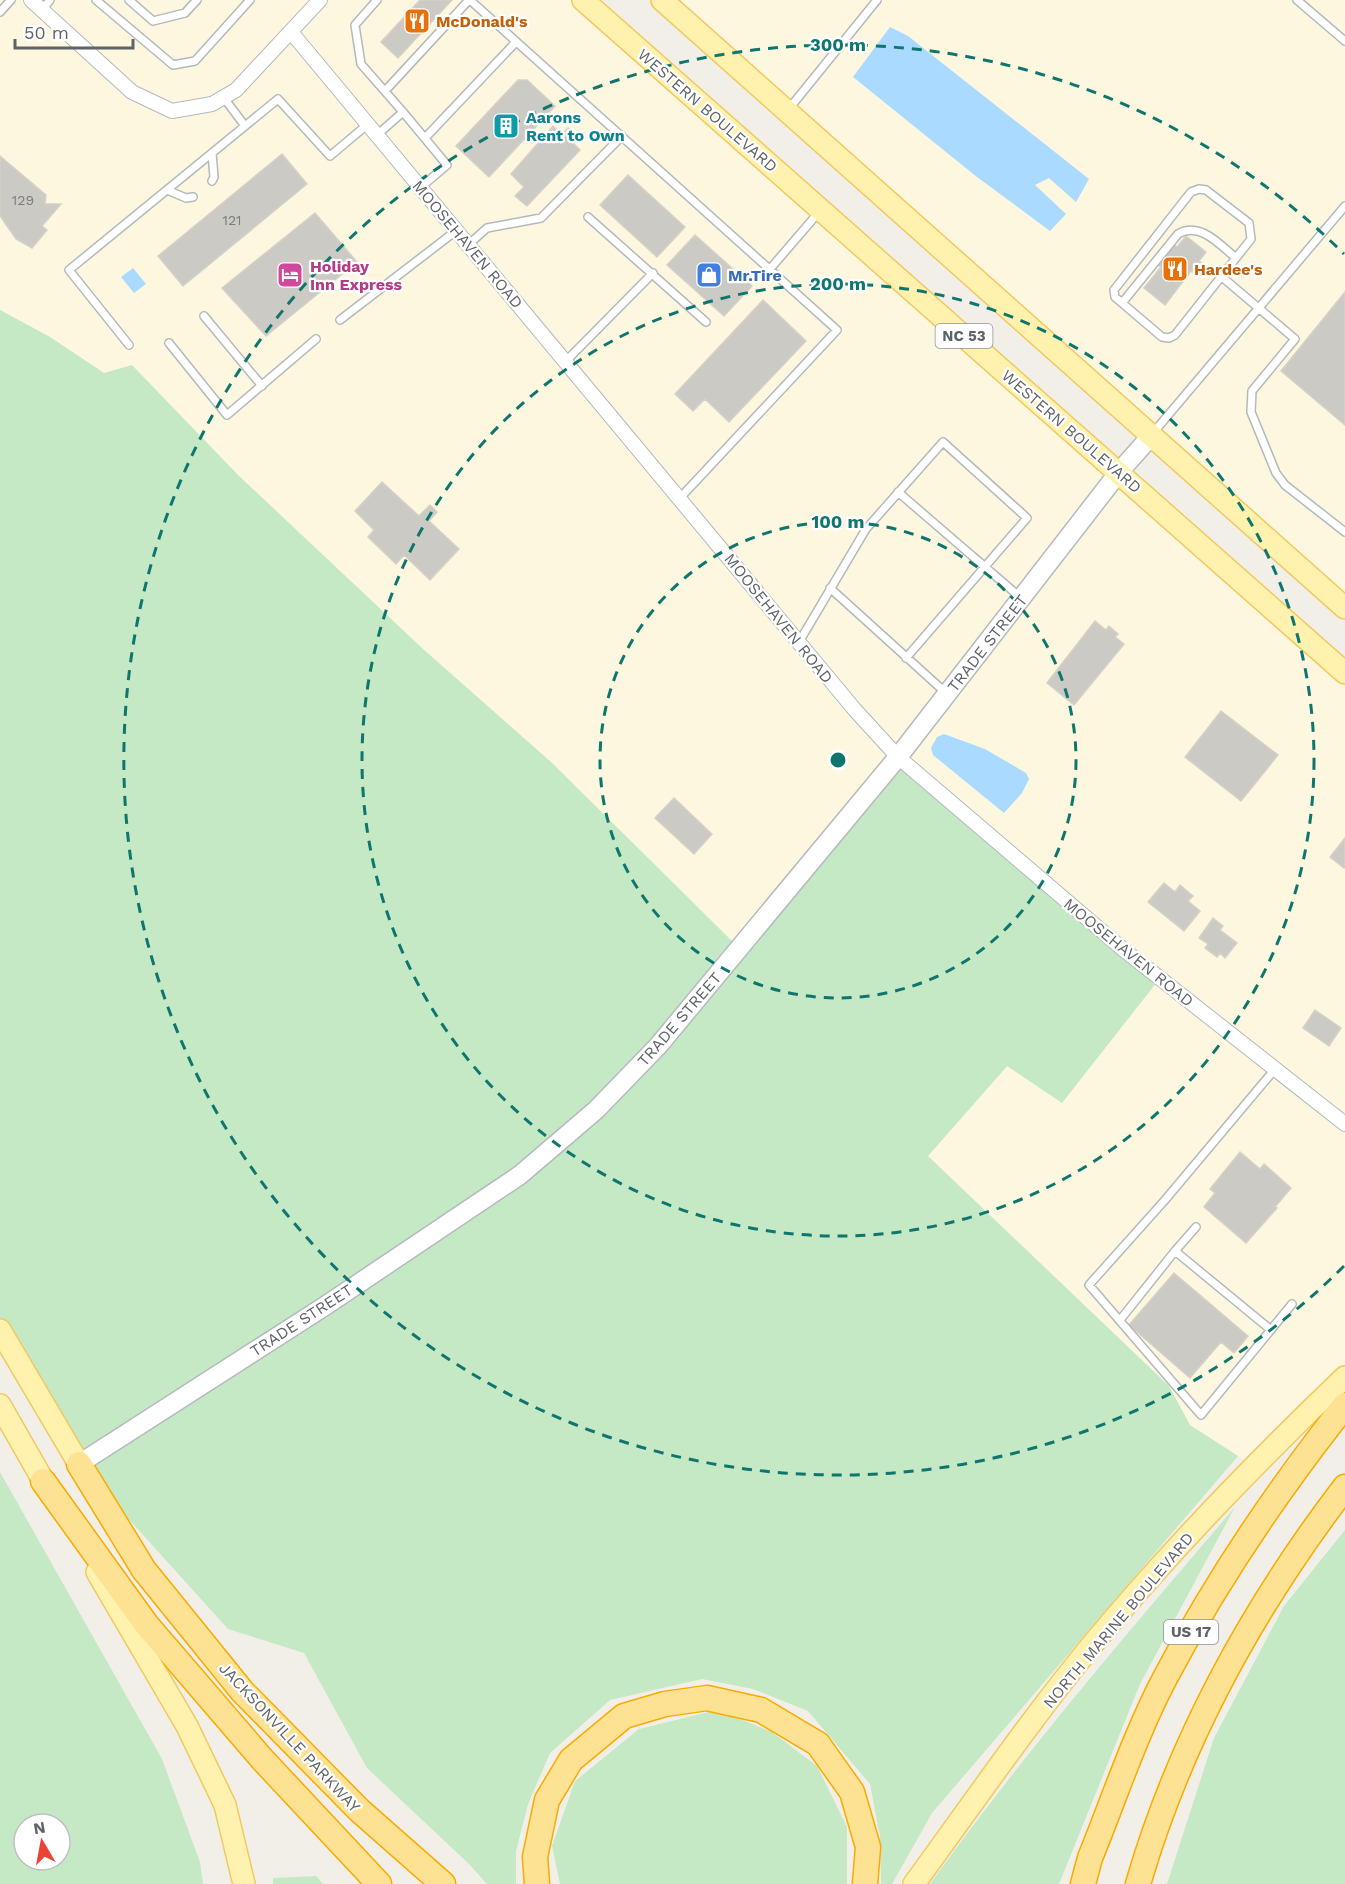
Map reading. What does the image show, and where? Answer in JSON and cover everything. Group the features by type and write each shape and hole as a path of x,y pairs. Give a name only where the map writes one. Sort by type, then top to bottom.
{"highway":[{"name":"US 17","path":"1083,1884 1090,1858 1164,1680 1224,1573 1296,1468 1345,1405"},
{"name":"JACKSONVILLE PARKWAY","path":"79,1464 144,1570 242,1691 358,1810 444,1884"},
{"name":"JACKSONVILLE PARKWAY","path":"43,1480 146,1624 262,1760 379,1884"},
{"name":"US 17","path":"1138,1884 1154,1830 1212,1695 1258,1615 1345,1487"},
{"path":"537,1884 536,1857 547,1800 571,1760 624,1716 665,1704 707,1698 761,1710 818,1744 852,1792 868,1847 865,1884"}],"main road":[{"name":"WESTERN BOULEVARD","path":"583,0 1345,673"},
{"name":"NC 53","path":"662,0 1345,608"},
{"name":"JACKSONVILLE PARKWAY","path":"0,1330 79,1464"},
{"name":"NORTH MARINE BOULEVARD","path":"914,1884 1014,1746 1128,1603 1252,1465 1345,1377"},
{"name":"JACKSONVILLE PARKWAY","path":"0,1405 43,1480"},
{"path":"43,1480 187,1726 225,1805 244,1884"}],"street":[{"path":"31,0 46,5 132,92 153,104 172,111 191,110 212,104 236,90 320,0"},
{"name":"MOOSEHAVEN ROAD","path":"291,32 855,710 898,757 1124,950 1345,1124"},
{"name":"TRADE STREET","path":"79,1464 325,1306 520,1175 596,1110 658,1046 898,757 1119,472 1152,435"}],"lane":[{"path":"0,12 11,0"},
{"path":"96,0 173,66 195,61 250,0"},
{"path":"129,0 153,21 185,13 197,0"},
{"path":"377,0 355,25 361,64 447,165 421,187"},
{"path":"385,91 469,0 837,330 680,498"},
{"path":"787,111 877,0"},
{"path":"1298,0 1345,41"},
{"path":"425,138 516,42"},
{"path":"224,98 245,126"},
{"path":"129,345 69,270 278,99 330,156 403,112"},
{"path":"469,244 487,228 541,218 622,136"},
{"path":"212,153 214,177 212,182"},
{"path":"1198,189 1206,190 1249,223 1251,239 1222,277 1174,335 1169,338 1161,337 1115,297 1116,284 1191,192 1198,189"},
{"path":"168,190 186,198 192,197"},
{"path":"1152,435 1345,206"},
{"path":"770,269 821,210"},
{"path":"588,217 706,322"},
{"path":"1122,303 1178,234 1184,230 1192,229 1206,234 1236,258"},
{"path":"340,320 457,230"},
{"path":"566,361 653,273"},
{"path":"1222,277 1295,339 1252,391 1251,412 1276,473 1285,485 1345,532"},
{"path":"204,316 262,386"},
{"path":"169,343 227,415 316,339"},
{"path":"799,642 866,529 943,442 1027,518 983,566 906,658"},
{"path":"898,492 1021,598"},
{"path":"830,588 947,694"},
{"path":"1275,1069 1089,1285 1201,1415 1292,1304"},
{"path":"1120,1320 1196,1227"},
{"path":"1175,1251 1271,1330"}],"shaded area":[{"path":"0,0 583,0 1345,673 1345,1377 1252,1465 1190,1425 1169,1386 928,1156 1008,1066 1062,1103 1160,979 739,948 551,762 423,649 238,475 132,366 104,373 50,337 0,310"},
{"path":"662,0 1345,0 1345,608"}],"green space":[{"path":"0,310 50,337 104,373 132,365 238,475 423,649 551,762 739,948 898,757 1160,978 1062,1103 1007,1066 928,1156 1169,1386 1190,1425 1238,1456 932,1813 892,1884 881,1884 880,1837 870,1784 808,1711 753,1689 702,1679 610,1700 550,1753 528,1804 516,1851 516,1884 487,1884 469,1864 367,1768 304,1653 228,1629 79,1464 0,1330"},
{"path":"0,1472 162,1759 200,1862 203,1884 0,1884"},
{"path":"1235,1507 1140,1684 1059,1884 930,1884 1041,1739"},
{"path":"1345,1530 1345,1884 1167,1884 1214,1738 1284,1606"},
{"path":"717,1710 772,1732 817,1766 847,1827 847,1884 560,1884 552,1846 575,1781 639,1729"},
{"path":"316,1876 323,1884 273,1884 273,1878"}],"water":[{"path":"890,27 908,36 1089,179 1076,202 1049,178 1035,185 1066,214 1050,231 977,177 853,77"},
{"path":"133,268 146,284 134,293 121,277"},
{"path":"944,734 985,749 1026,773 1029,779 1022,793 1004,813 933,755 931,748 937,737"}],"building":[{"name":"McDonald's","path":"420,0 452,0 398,58 381,42"},
{"name":"Aarons Rent to Own","path":"518,80 527,80 555,106 489,177 456,146"},
{"path":"553,126 562,134 568,128 577,137 572,142 580,150 527,206 515,196 524,187 511,174"},
{"path":"282,154 307,184 183,286 158,256"},
{"path":"0,156 46,195 45,204 61,204 42,226 47,230 32,248 16,239 0,216"},
{"path":"628,175 685,227 657,257 600,205"},
{"name":"Holiday Inn Express","path":"315,213 357,262 266,336 222,288"},
{"name":"Mr.Tire","path":"695,235 752,286 724,316 667,265"},
{"path":"1186,236 1206,252 1199,261 1206,266 1198,276 1191,271 1165,305 1144,288 1161,267 1157,264 1173,244 1177,247"},
{"path":"1345,292 1345,425 1281,371"},
{"path":"763,300 806,341 729,422 705,399 693,411 675,394"},
{"path":"382,482 419,516 430,505 437,512 429,521 459,549 430,580 404,555 396,564 368,537 374,530 355,511"},
{"path":"1095,621 1106,630 1109,626 1118,634 1115,637 1124,644 1074,705 1047,683"},
{"path":"1221,711 1278,755 1241,801 1185,757"},
{"path":"674,798 712,834 694,854 655,818"},
{"path":"1345,838 1345,867 1344,868 1330,857"},
{"path":"1164,883 1175,892 1180,885 1193,896 1188,901 1200,911 1184,931 1148,902"},
{"path":"1213,918 1223,926 1220,930 1237,943 1225,958 1220,953 1217,957 1205,948 1208,944 1199,938"},
{"path":"1315,1010 1341,1028 1329,1046 1303,1028"},
{"path":"1240,1152 1260,1169 1264,1164 1291,1188 1275,1207 1277,1208 1246,1243 1204,1207 1215,1193 1210,1189"},
{"path":"1174,1273 1248,1336 1234,1353 1221,1342 1190,1378 1129,1325"}],"place":[{"name":"McDonald's","path":"417,21"},
{"name":"Aarons Rent to Own","path":"506,126"},
{"name":"Hardee's","path":"1175,269"},
{"name":"Holiday Inn Express","path":"290,275"},
{"name":"Mr.Tire","path":"709,275"}]}
